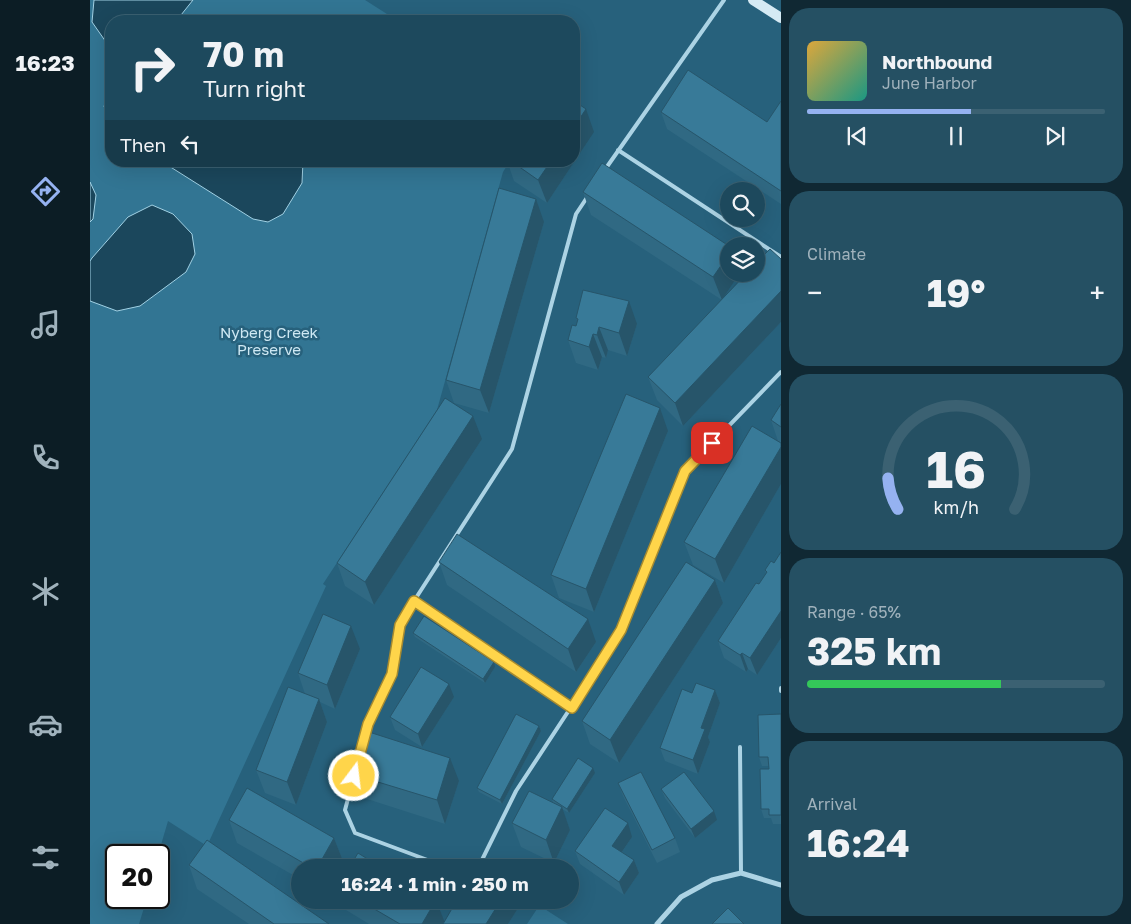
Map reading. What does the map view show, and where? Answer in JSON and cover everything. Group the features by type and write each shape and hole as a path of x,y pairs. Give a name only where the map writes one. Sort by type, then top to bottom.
{"main road":[{"path":"753,0 781,18"}],"street":[{"path":"657,924 681,897 712,880 741,873 781,885"}],"lane":[{"path":"602,174 724,0"},
{"path":"618,150 781,257"},
{"path":"425,859 355,833 345,810 368,724 392,674 400,625 512,449 576,214 592,190"},
{"path":"482,859 516,791 572,708 621,630 685,471 781,372"},
{"path":"414,601 572,708"},
{"path":"740,747 741,873"}],"green space":[{"name":"Nyberg Creek Preserve","path":"90,0 365,0 389,15 105,15 105,167 506,167 503,172 437,410 323,584 326,586 207,846 168,821 161,844 105,844 105,909 144,909 139,924 90,924"},
{"path":"537,909 545,909 568,924 527,924"}],"shaded area":[{"path":"94,0 193,0 181,15 105,15 105,41 92,22"},
{"path":"171,167 303,167 302,183 283,214 268,222 253,219"},
{"path":"90,182 96,195 93,219 90,222"},
{"path":"152,205 173,214 192,234 195,254 186,272 140,306 117,311 90,301 90,261 128,217"}],"building":[{"path":"688,70 767,122 781,101 781,191 661,112"},
{"path":"580,105 586,109 580,118"},
{"path":"602,163 720,240 720,267 713,277 583,192"},
{"path":"520,167 547,167 538,180"},
{"path":"499,188 536,199 480,390 446,380"},
{"path":"770,249 781,259 781,291 675,403 648,377 738,282 765,282 765,254"},
{"path":"583,290 629,301 619,333 599,327 597,335 593,334 589,347 568,340 572,325 576,326 578,319 576,318"},
{"path":"626,394 660,408 586,589 551,575"},
{"path":"445,398 473,416 365,582 337,563"},
{"path":"781,404 781,427 771,420"},
{"path":"752,426 781,443 781,447 715,559 684,542"},
{"path":"457,534 588,619 568,649 439,562"},
{"path":"781,552 781,611 750,658 742,653 740,655 718,641 756,583 759,584 767,572 765,570 771,561 774,563"},
{"path":"686,562 715,580 610,740 582,721"},
{"path":"323,614 351,626 327,685 298,673"},
{"path":"424,616 494,662 483,679 413,633"},
{"path":"421,667 449,684 418,734 390,717"},
{"path":"696,683 715,690 701,728 705,729 693,760 660,748 682,689 692,693"},
{"path":"288,687 319,699 287,782 256,770"},
{"path":"516,714 539,726 500,800 477,788"},
{"path":"781,714 781,815 769,815 769,809 761,809 760,769 769,769 768,757 759,757 758,715"},
{"path":"369,732 450,758 437,800 355,775"},
{"path":"578,758 593,768 567,809 552,799"},
{"path":"641,772 675,838 652,850 618,783"},
{"path":"684,772 714,811 691,829 661,789"},
{"path":"247,788 334,838 322,859 296,859 229,820"},
{"path":"529,791 562,807 546,840 512,823"},
{"path":"605,808 628,823 612,846 634,860 619,882 575,851"},
{"path":"207,840 291,898 291,909 307,909 329,924 274,924 189,865"},
{"path":"358,853 368,859 354,859"},
{"path":"728,908 744,924 712,924"},
{"path":"374,909 431,909 422,924 400,924"},
{"path":"452,909 495,909 486,924 443,924"}],"route":[{"path":"354,776 368,724 392,674 400,625 414,601 572,708 621,630 685,471 712,443"}]}
